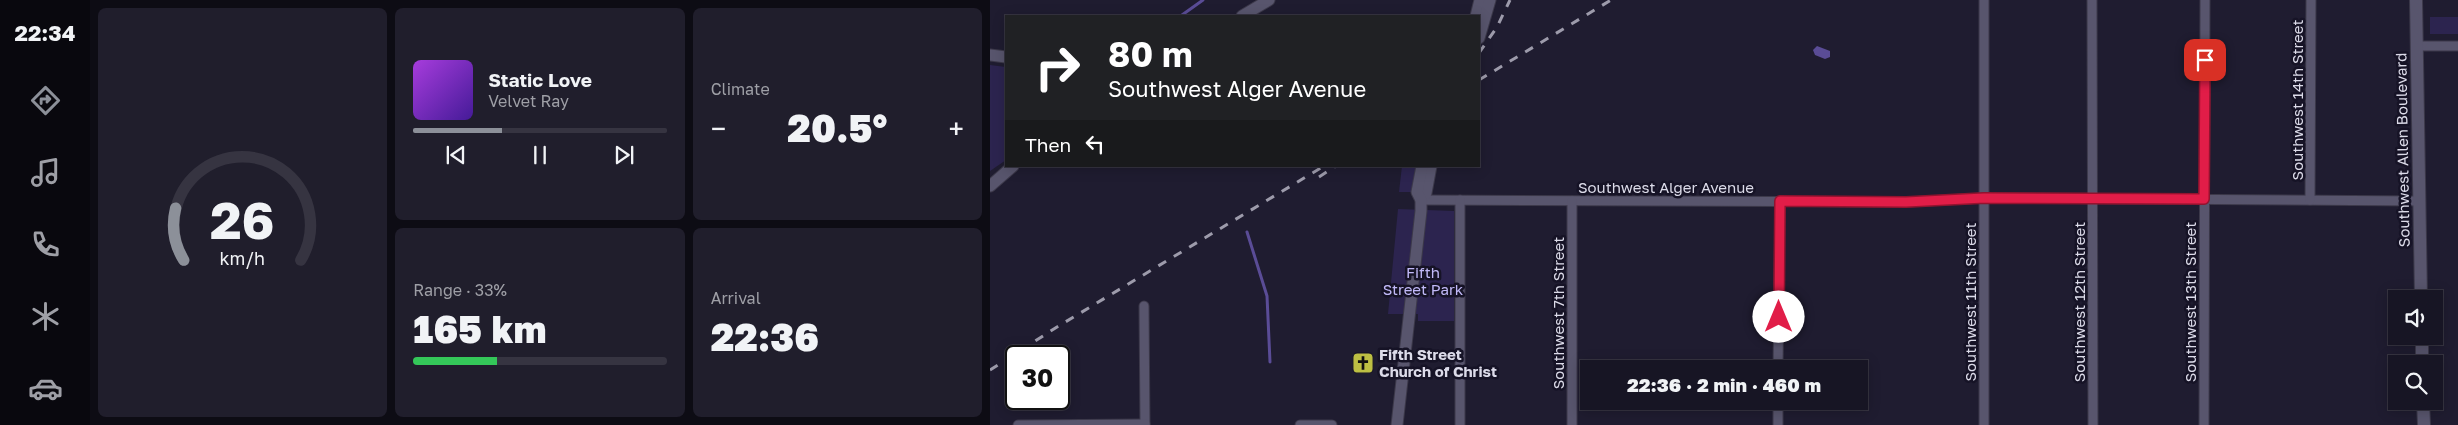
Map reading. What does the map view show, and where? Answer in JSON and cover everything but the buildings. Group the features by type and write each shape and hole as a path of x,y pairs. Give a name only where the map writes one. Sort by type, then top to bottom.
{"main road":[{"name":"Southwest Allen Boulevard","path":"2416,0 2421,290"},
{"path":"2423,410 2424,425"}],"street":[{"path":"1244,15 1269,0"},
{"path":"1476,15 1480,0"},
{"path":"1480,35 1490,0"},
{"name":"Southwest 11th Street","path":"1984,0 1984,425"},
{"name":"Southwest 12th Street","path":"2092,0 2093,425"},
{"name":"Southwest 13th Street","path":"2204,425 2205,0"},
{"name":"Southwest 14th Street","path":"2310,200 2311,0"},
{"path":"2417,46 2458,46"},
{"path":"990,55 1005,57"},
{"path":"990,186 1012,167"},
{"path":"1422,167 1417,192 1422,200"},
{"path":"1398,425 1422,200 1426,193 1431,167"},
{"name":"Southwest Alger Avenue","path":"1422,200 1906,202 1984,198 2420,201"},
{"path":"1460,200 1460,425"},
{"name":"Southwest 7th Street","path":"1572,201 1572,425"},
{"path":"1778,360 1780,201"},
{"path":"1018,425 1145,425 1144,306"},
{"path":"1778,410 1778,425"},
{"path":"1300,425 1332,425"}],"green space":[{"path":"2430,17 2458,17 2458,34 2430,34"},
{"path":"990,65 1005,67 1005,161 990,171"},
{"path":"1402,167 1431,167 1431,192 1399,192"},
{"name":"Fifth Street Park","path":"1398,209 1454,211 1454,321 1418,321 1418,314 1388,314"}],"shaded area":[{"path":"1817,46 1830,51 1830,57 1825,59 1815,55 1813,50"}],"waterway":[{"path":"1182,15 1203,0"},
{"path":"1247,232 1267,296 1270,362"}],"railway":[{"path":"1480,52 1497,27 1510,0"},
{"path":"1480,79 1611,0"},
{"path":"990,370 1057,327 1322,167"},
{"path":"1319,177 1334,167"}],"place":[{"name":"Fifth Street Church of Christ","path":"1363,363"}],"route":[{"path":"1779,317 1780,201 1906,202 1984,198 2204,199 2205,60"}]}
